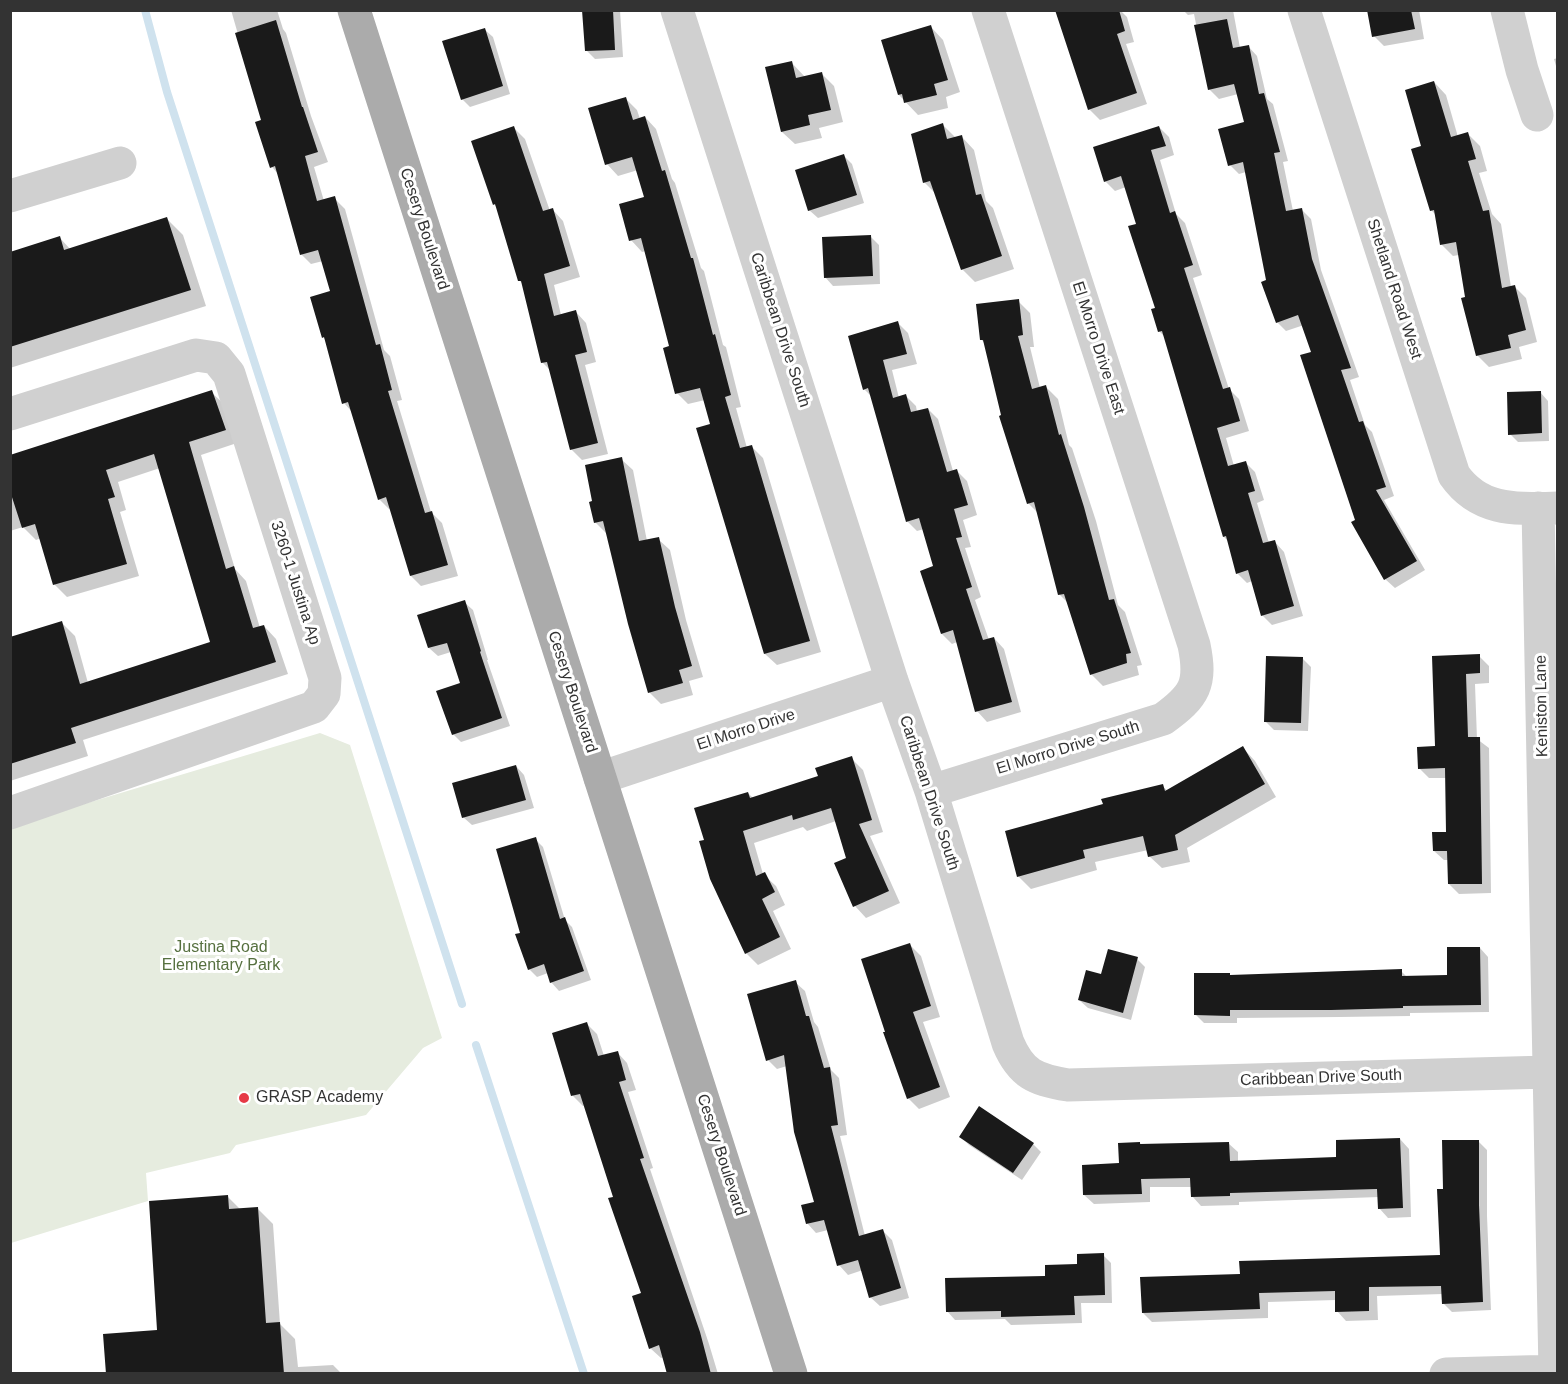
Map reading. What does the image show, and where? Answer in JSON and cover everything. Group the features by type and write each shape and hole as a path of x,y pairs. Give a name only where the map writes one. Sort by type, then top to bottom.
{"main road":[{"name":"Cesery Boulevard","path":"354,10 791,1374"}],"street":[{"name":"Caribbean Drive South","path":"677,10 892,681 930,791 1008,1044 1016,1061 1030,1074 1048,1082 1068,1085 1548,1072"},
{"name":"El Morro Drive East","path":"988,10 1194,645 1198,668 1194,688"},
{"name":"Shetland Road West","path":"1304,10 1454,475 1463,488 1474,497 1496,506 1548,508"},
{"path":"1507,10 1522,70 1537,115"},
{"path":"10,196 120,163"},
{"name":"3260-1 Justina Ap","path":"10,414 196,356 216,358 229,374 325,678 324,694 314,707 10,813"},
{"name":"Keniston Lane","path":"1548,508 1548,1072 1556,1371"},
{"name":"El Morro Drive","path":"600,778 892,681"},
{"name":"El Morro Drive South","path":"930,791 1163,719 1183,705 1194,688"},
{"path":"1446,1374 1556,1371"}],"green space":[{"name":"Justina Road Elementary Park","path":"320,733 350,745 442,1038 423,1048 366,1115 236,1145 230,1153 146,1173 148,1201 11,1243 11,826"}],"building":[{"path":"582,10 613,10 615,50 585,51"},
{"path":"1055,10 1119,10 1125,31 1117,34 1137,93 1088,110"},
{"path":"1367,10 1411,10 1415,29 1372,37"},
{"path":"1227,19 1233,48 1249,45 1259,94 1264,93 1280,152 1274,153 1286,211 1302,208 1312,259 1351,368 1341,370 1359,422 1363,421 1386,487 1376,490 1417,561 1384,580 1351,522 1355,520 1300,355 1311,352 1298,315 1276,323 1261,282 1266,280 1243,162 1228,166 1218,129 1244,122 1234,84 1208,90 1194,25"},
{"path":"276,20 318,152 305,156 317,201 335,196 376,345 380,344 392,390 388,391 425,513 432,511 448,565 410,576 386,497 378,500 348,402 342,404 324,337 322,338 310,297 330,291 318,250 300,255 275,166 270,168 255,122 261,120 235,33"},
{"path":"931,25 948,80 934,84 937,95 904,103 902,94 898,95 881,40"},
{"path":"485,28 503,86 461,100 442,41"},
{"path":"792,61 796,78 822,72 831,110 808,115 810,125 781,132 765,67"},
{"path":"1434,81 1451,137 1468,132 1476,159 1468,161 1483,211 1489,210 1502,288 1515,285 1526,330 1508,335 1511,348 1476,356 1461,298 1465,297 1456,242 1440,245 1434,210 1430,211 1411,149 1421,146 1405,90"},
{"path":"626,97 633,120 645,116 662,171 665,170 691,258 693,258 713,335 715,334 731,395 725,397 740,448 752,445 810,641 764,654 696,428 710,424 700,388 675,394 663,348 669,346 641,238 629,241 619,204 644,197 632,157 605,165 588,108"},
{"path":"943,123 947,139 962,135 976,195 981,194 1002,256 961,270 930,181 923,183 911,134"},
{"path":"514,126 543,211 553,208 570,266 544,274 554,316 576,310 587,352 575,355 598,443 570,450 547,362 541,363 521,281 518,281 495,204 493,205 471,141"},
{"path":"1159,126 1166,146 1151,150 1170,213 1175,211 1193,265 1184,268 1223,389 1230,387 1240,421 1217,428 1228,466 1246,461 1255,491 1248,493 1263,543 1275,540 1294,606 1261,616 1248,570 1236,574 1226,536 1223,537 1162,331 1158,332 1151,309 1155,308 1128,226 1136,224 1121,176 1104,182 1093,147"},
{"path":"844,154 857,195 808,211 795,170"},
{"path":"167,217 191,290 10,347 10,252 60,236 64,250"},
{"path":"871,235 873,276 824,278 822,237"},
{"path":"1019,299 1023,335 1018,336 1032,389 1046,385 1059,435 1061,434 1084,507 1109,600 1114,599 1131,653 1126,654 1127,663 1090,675 1064,594 1058,595 1034,502 1027,504 999,416 1001,415 983,340 980,340 976,304"},
{"path":"898,321 907,354 883,360 893,398 906,394 911,412 928,408 947,472 957,469 968,505 954,509 962,537 956,538 972,587 966,589 983,640 994,637 1012,702 975,712 953,630 941,634 920,571 933,566 919,518 906,522 868,388 863,390 848,336"},
{"path":"212,390 226,430 189,442 226,569 234,566 253,628 264,625 276,662 71,728 76,743 10,764 10,637 62,621 80,684 210,642 154,454 106,470 115,497 108,499 127,564 53,585 35,524 22,528 10,491 10,455"},
{"path":"1541,391 1542,433 1508,435 1507,392"},
{"path":"622,457 639,541 659,537 675,607 692,666 679,670 683,683 648,693 628,624 603,521 594,523 589,502 592,501 585,465"},
{"path":"465,600 502,718 452,735 436,691 460,683 447,643 428,648 417,615"},
{"path":"1480,654 1480,673 1466,674 1468,737 1480,737 1482,884 1448,884 1447,851 1433,851 1432,832 1446,832 1445,768 1418,769 1417,747 1435,746 1432,656"},
{"path":"1266,656 1303,657 1301,723 1264,722"},
{"path":"1243,746 1265,784 1175,835 1178,850 1148,857 1143,836 1083,850 1085,858 1017,877 1005,831 1103,804 1101,799 1163,784 1165,791"},
{"path":"852,756 872,820 859,824 889,891 853,907 834,863 846,858 831,808 793,820 792,815 743,831 756,876 765,872 775,892 762,899 780,937 745,954 710,879 699,841 704,840 694,808 748,792 750,798 818,776 815,768"},
{"path":"516,765 526,800 462,818 452,783"},
{"path":"536,837 560,919 565,917 584,971 550,983 544,964 528,970 515,934 520,933 496,849"},
{"path":"910,943 931,1006 913,1012 940,1087 907,1099 883,1032 885,1032 861,959"},
{"path":"1447,947 1480,947 1481,1005 1331,1010 1230,1010 1230,1016 1194,1015 1194,973 1230,973 1230,975 1402,969 1402,976 1447,975"},
{"path":"1108,949 1138,957 1123,1013 1078,1000 1086,970 1101,974"},
{"path":"796,980 824,1068 830,1067 838,1125 831,1126 859,1236 883,1229 901,1288 869,1298 858,1260 837,1266 824,1220 806,1224 801,1205 814,1202 794,1132 784,1055 766,1061 747,994"},
{"path":"587,1022 598,1056 618,1051 626,1080 619,1082 644,1158 640,1159 700,1332 711,1374 667,1374 659,1345 649,1349 632,1296 641,1293 608,1198 613,1197 580,1094 571,1096 552,1033"},
{"path":"979,1106 1034,1143 1013,1173 959,1137"},
{"path":"1400,1138 1403,1208 1378,1209 1377,1189 1230,1193 1230,1196 1191,1197 1190,1178 1141,1179 1142,1194 1083,1195 1082,1165 1119,1163 1118,1143 1229,1142 1230,1161 1336,1157 1336,1140"},
{"path":"1442,1140 1479,1140 1483,1302 1442,1304 1441,1286 1369,1287 1369,1311 1335,1312 1335,1291 1259,1293 1260,1309 1142,1313 1140,1277 1240,1274 1239,1261 1440,1255 1437,1189 1443,1189"},
{"path":"228,1195 229,1209 258,1207 266,1323 280,1322 284,1374 106,1374 103,1334 157,1330 149,1201"},
{"path":"1104,1253 1105,1295 1074,1296 1075,1315 1001,1317 1001,1311 946,1312 945,1278 1045,1276 1045,1265 1077,1264 1077,1254"}],"waterway":[{"path":"145,10 167,92 462,1004"},
{"path":"476,1045 584,1374"}],"place":[{"name":"GRASP Academy","path":"244,1098"}]}
